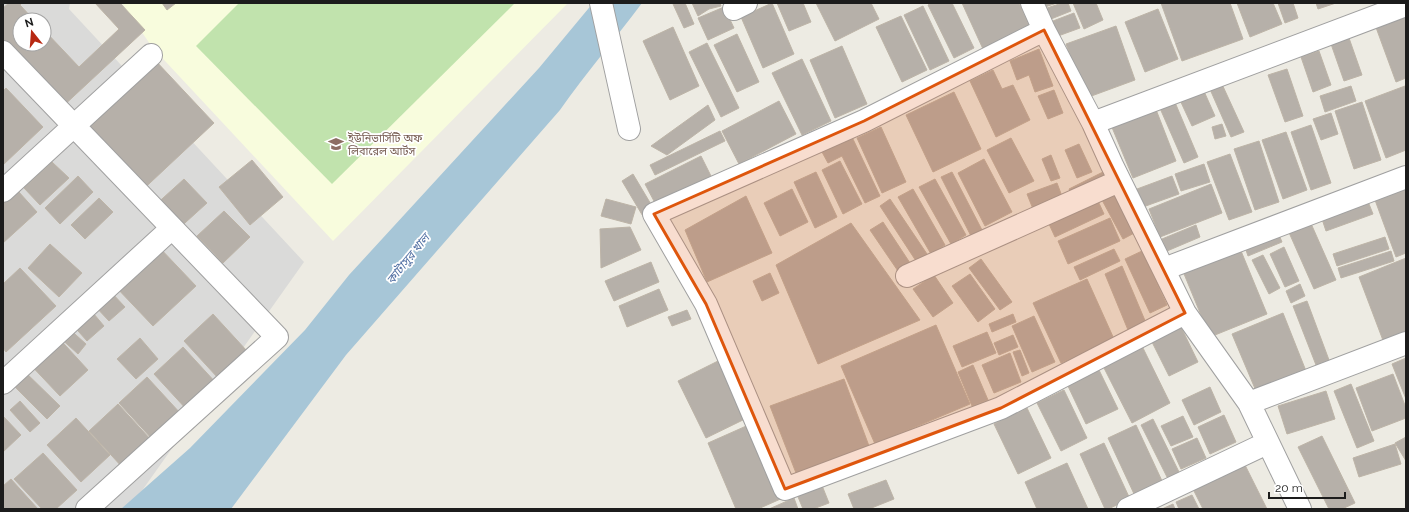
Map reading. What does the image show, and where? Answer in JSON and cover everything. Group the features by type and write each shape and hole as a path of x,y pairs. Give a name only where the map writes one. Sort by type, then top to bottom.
{"street":[{"path":"601,3 629,129"},
{"path":"1032,3 1044,30 1093,123 1119,181 1185,313 1249,403 1300,509"},
{"path":"1093,123 1406,5"},
{"path":"1044,30 864,121 654,214 706,304 785,489 1001,408 1185,313"},
{"path":"3,52 277,337 87,509"},
{"path":"3,191 151,55"},
{"path":"1164,269 1406,177"},
{"path":"907,276 1119,181"},
{"path":"3,384 172,228"},
{"path":"1249,403 1406,343"},
{"path":"1128,509 1267,443"}],"highlighted area":[{"path":"1044,30 1185,313 1001,408 785,489 706,304 654,214 864,121"}],"shaded area":[{"path":"3,3 70,3 69,9 304,262 129,509 3,509"},
{"name":"ইউনিভার্সিটি অফ লিবারেল আর্টস","path":"122,3 568,3 333,241 152,47"}],"green space":[{"path":"239,3 515,3 332,184 196,46"}],"water":[{"name":"কাটাসুর খাল","path":"593,3 642,3 560,110 346,355 231,509 121,509 190,448 305,330 349,275 539,68"}],"building":[{"path":"9,3 22,3 20,5 27,12 12,12 12,52 52,52 52,38 79,67 119,29 95,3 120,3 145,30 60,109 3,49 3,8"},
{"path":"162,3 176,3 167,10"},
{"path":"685,3 694,24 684,28 673,4"},
{"path":"692,3 720,3 721,6 709,9 698,16"},
{"path":"772,3 794,54 763,68 741,17"},
{"path":"777,3 803,3 811,22 789,31"},
{"path":"816,3 871,3 879,19 835,41"},
{"path":"931,3 952,3 974,48 954,58 928,5"},
{"path":"962,3 1019,3 1030,27 983,49"},
{"path":"1044,3 1057,3 1045,7"},
{"path":"1062,3 1068,3 1071,11 1051,19 1047,8"},
{"path":"1073,3 1096,3 1103,20 1084,29"},
{"path":"1161,3 1230,3 1243,39 1182,61"},
{"path":"1237,3 1273,3 1282,24 1250,37"},
{"path":"1278,3 1293,3 1298,18 1285,23"},
{"path":"1316,3 1336,3 1318,9"},
{"path":"923,6 949,61 930,70 904,15"},
{"path":"724,7 734,28 708,40 698,18"},
{"path":"1158,9 1178,59 1145,72 1125,22"},
{"path":"1406,11 1406,78 1396,82 1374,22"},
{"path":"1074,13 1080,28 1058,36 1053,21"},
{"path":"901,16 927,70 902,82 876,27"},
{"path":"1116,26 1135,80 1086,98 1066,44"},
{"path":"673,27 699,86 670,100 643,41"},
{"path":"737,34 759,82 737,92 714,45"},
{"path":"1349,38 1362,75 1344,81 1331,44"},
{"path":"707,43 739,108 721,117 689,52"},
{"path":"842,46 867,104 835,118 810,60"},
{"path":"1039,49 1053,86 1035,92 1029,75 1017,80 1010,61"},
{"path":"1319,51 1331,85 1313,92 1301,57"},
{"path":"154,59 214,123 135,197 75,133"},
{"path":"802,59 831,121 802,135 772,73"},
{"path":"1287,69 1303,116 1285,122 1268,75"},
{"path":"993,70 1002,89 1013,85 1030,120 996,137 970,81"},
{"path":"1221,82 1244,132 1231,137 1209,87"},
{"path":"1351,86 1356,101 1325,112 1320,96"},
{"path":"1405,86 1406,150 1386,158 1365,101"},
{"path":"6,88 43,127 3,165 3,91"},
{"path":"1203,89 1215,116 1192,126 1179,98"},
{"path":"1054,90 1063,113 1048,119 1038,96"},
{"path":"954,92 981,149 933,172 906,115"},
{"path":"1174,100 1198,157 1184,163 1159,106"},
{"path":"779,101 796,134 739,164 722,131"},
{"path":"1362,102 1381,160 1354,169 1335,111"},
{"path":"708,105 715,120 667,155 651,146"},
{"path":"1155,107 1176,161 1133,178 1111,125"},
{"path":"1331,113 1338,134 1321,140 1313,119"},
{"path":"1222,124 1226,136 1215,139 1212,127"},
{"path":"1311,125 1331,183 1311,190 1291,132"},
{"path":"881,127 906,182 882,193 857,138"},
{"path":"720,131 725,141 655,175 650,165"},
{"path":"1286,132 1307,190 1283,199 1262,140"},
{"path":"852,137 880,196 865,203 842,156 828,163 822,152"},
{"path":"1011,138 1034,181 1009,193 987,150"},
{"path":"1259,141 1279,202 1255,210 1234,149"},
{"path":"1079,144 1092,172 1077,178 1065,150"},
{"path":"1230,154 1252,212 1229,220 1207,162"},
{"path":"1051,155 1060,178 1051,181 1042,159"},
{"path":"701,156 711,176 655,203 645,184"},
{"path":"984,159 1012,212 985,226 958,173"},
{"path":"252,160 283,197 250,225 219,187"},
{"path":"840,161 862,204 843,214 822,170"},
{"path":"52,162 69,178 40,205 24,188"},
{"path":"1204,164 1210,182 1181,191 1175,174"},
{"path":"1107,170 1111,179 1073,197 1069,189"},
{"path":"816,172 837,217 815,228 794,182"},
{"path":"952,172 982,230 971,236 941,177"},
{"path":"633,174 655,211 644,218 622,181"},
{"path":"78,176 93,192 60,224 45,208"},
{"path":"1172,176 1179,194 1143,207 1137,189"},
{"path":"184,179 207,203 175,232 152,208"},
{"path":"935,179 966,235 951,244 919,187"},
{"path":"1057,183 1063,199 1033,209 1027,194"},
{"path":"1211,184 1222,213 1160,237 1149,209"},
{"path":"1406,188 1406,253 1396,257 1375,200"},
{"path":"792,189 808,222 780,236 764,203"},
{"path":"913,189 945,245 931,254 898,197"},
{"path":"1119,190 1140,230 1123,239 1102,200"},
{"path":"18,191 37,212 3,243 3,204"},
{"path":"746,196 772,253 707,282 685,230"},
{"path":"99,198 113,212 85,239 71,225"},
{"path":"606,199 636,207 631,224 601,216"},
{"path":"890,199 927,254 916,261 880,206"},
{"path":"1367,199 1373,214 1326,231 1321,216"},
{"path":"1098,201 1104,214 1055,237 1049,224"},
{"path":"224,211 250,237 223,263 197,236"},
{"path":"1110,218 1120,241 1068,264 1058,241"},
{"path":"1309,219 1336,280 1314,289 1287,228"},
{"path":"883,222 912,266 900,274 870,230"},
{"path":"851,223 920,320 818,364 776,265"},
{"path":"1196,225 1200,237 1167,251 1162,239"},
{"path":"630,227 641,250 601,268 600,229"},
{"path":"1277,230 1282,242 1248,256 1244,244"},
{"path":"1385,237 1389,249 1337,266 1333,254"},
{"path":"50,244 82,273 59,297 28,268"},
{"path":"157,245 196,286 153,326 114,285"},
{"path":"1239,246 1267,314 1210,337 1182,269"},
{"path":"1284,247 1299,281 1285,287 1270,254"},
{"path":"1114,249 1120,261 1080,280 1074,267"},
{"path":"1142,251 1167,305 1150,313 1125,259"},
{"path":"1391,251 1394,261 1341,278 1338,268"},
{"path":"1263,255 1280,288 1269,294 1252,260"},
{"path":"1406,258 1406,334 1384,343 1359,277"},
{"path":"981,259 1012,302 1000,310 969,268"},
{"path":"651,262 659,282 614,301 605,281"},
{"path":"1122,266 1146,323 1128,330 1105,274"},
{"path":"20,268 56,306 6,352 3,348 3,284"},
{"path":"770,273 779,293 762,301 753,281"},
{"path":"970,274 995,309 978,322 952,286"},
{"path":"934,275 953,303 933,317 913,289"},
{"path":"1087,279 1114,339 1061,363 1033,303"},
{"path":"1300,284 1305,296 1291,303 1286,291"},
{"path":"659,289 668,310 627,327 619,306"},
{"path":"110,291 125,307 109,321 94,305"},
{"path":"1307,301 1329,360 1316,365 1293,306"},
{"path":"88,307 104,326 87,341 70,322"},
{"path":"687,310 691,319 672,326 668,317"},
{"path":"1283,313 1306,371 1256,391 1232,334"},
{"path":"213,314 247,351 218,378 184,341"},
{"path":"1013,314 1016,322 992,332 989,324"},
{"path":"1034,316 1055,362 1032,372 1012,326"},
{"path":"936,325 970,404 875,444 841,366"},
{"path":"66,326 86,344 78,354 57,335"},
{"path":"1181,327 1198,362 1169,376 1152,342"},
{"path":"987,332 996,353 962,367 953,346"},
{"path":"54,333 88,370 60,396 25,359"},
{"path":"1013,335 1018,347 999,355 994,343"},
{"path":"140,338 158,359 136,379 117,359"},
{"path":"1142,346 1170,403 1132,423 1103,366"},
{"path":"183,347 217,384 188,411 154,374"},
{"path":"1020,350 1029,373 1022,376 1013,352"},
{"path":"1010,353 1021,382 994,393 982,365"},
{"path":"1406,358 1406,399 1392,364"},
{"path":"718,361 747,418 706,438 678,381"},
{"path":"973,365 988,400 972,406 958,372"},
{"path":"20,367 60,406 47,419 8,380"},
{"path":"1099,370 1118,409 1086,424 1067,384"},
{"path":"1393,374 1406,408 1406,418 1372,431 1356,388"},
{"path":"147,377 181,414 153,440 119,403"},
{"path":"844,379 869,446 796,473 770,406"},
{"path":"1351,384 1374,441 1357,448 1334,391"},
{"path":"1210,387 1221,412 1194,425 1182,400"},
{"path":"1064,390 1087,438 1061,451 1037,403"},
{"path":"1326,391 1335,419 1287,434 1278,406"},
{"path":"20,401 40,423 30,432 10,410"},
{"path":"118,404 152,441 123,468 89,431"},
{"path":"1027,408 1051,458 1018,474 994,424"},
{"path":"1224,415 1236,442 1210,454 1198,427"},
{"path":"3,416 21,435 3,452"},
{"path":"1183,416 1193,437 1171,446 1161,426"},
{"path":"76,418 110,455 81,482 47,445"},
{"path":"1153,419 1180,474 1168,479 1141,425"},
{"path":"753,423 785,497 758,509 736,509 708,443"},
{"path":"1136,425 1163,483 1135,496 1108,438"},
{"path":"1322,436 1355,503 1342,509 1329,509 1298,447"},
{"path":"1406,437 1406,461 1395,443"},
{"path":"1197,438 1206,458 1181,469 1172,449"},
{"path":"1104,443 1130,499 1108,509 1105,509 1080,454"},
{"path":"1395,444 1401,464 1359,477 1353,458"},
{"path":"43,453 77,490 56,509 42,509 14,479"},
{"path":"1243,461 1267,509 1203,509 1192,487"},
{"path":"1067,463 1088,509 1037,509 1025,482"},
{"path":"11,479 38,509 3,509 3,486"},
{"path":"886,480 894,499 869,509 854,509 848,494"},
{"path":"821,483 829,503 813,509 803,509 796,492"},
{"path":"1192,495 1199,509 1179,509 1176,502"},
{"path":"794,498 798,509 769,509"},
{"path":"1173,504 1175,509 1162,509"}],"place":[{"name":"ইউনিভার্সিটি অফ লিবারেল আর্টস","path":"336,144"}]}
